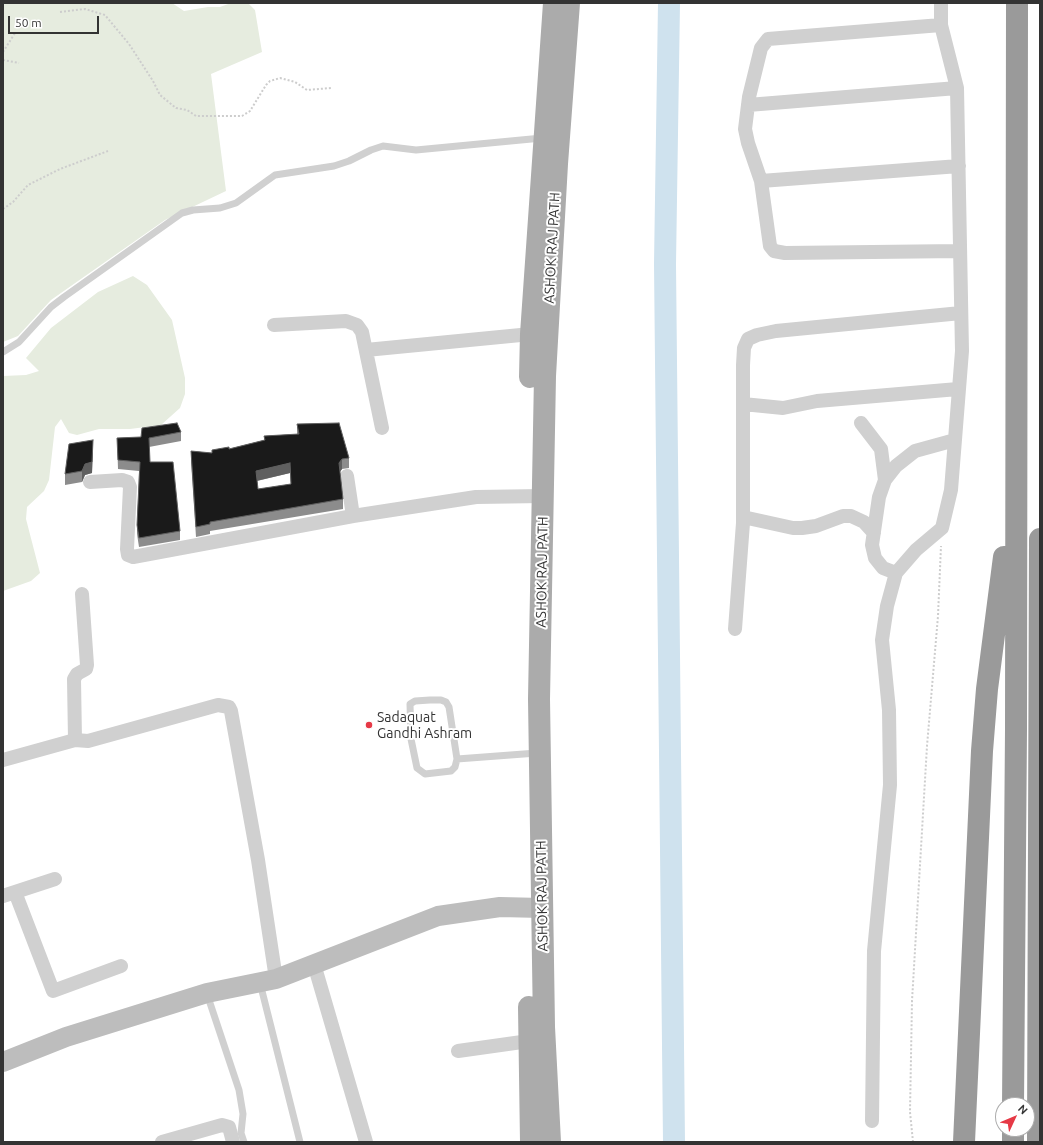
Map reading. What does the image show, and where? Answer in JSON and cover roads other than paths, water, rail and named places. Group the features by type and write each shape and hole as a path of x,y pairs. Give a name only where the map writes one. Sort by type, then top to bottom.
{"highway":[{"path":"1014,1097 1017,3"},
{"path":"964,1142 982,751 987,689 1015,464"},
{"path":"1038,1142 1040,539"}],"main road":[{"name":"ASHOK RAJ PATH","path":"531,1142 529,1042 535,908 533,754 535,496 544,137 554,3"},
{"name":"ASHOK RAJ PATH","path":"539,335 557,164 569,3"},
{"name":"ASHOK RAJ PATH","path":"535,908 544,1027 550,1142"}],"street":[{"path":"872,1121 874,951 890,785 889,710 882,640 887,606 896,573 916,550 942,528 951,490 962,351 957,88 941,25 941,3"},
{"path":"941,25 768,39 761,48 748,104 745,129 748,143 761,181 770,246 774,251 786,253 960,251"},
{"path":"748,104 957,88"},
{"path":"761,181 959,166"},
{"path":"735,629 743,517 744,348 748,339 757,335 776,331 962,313"},
{"path":"274,326 353,322 362,332 382,428"},
{"path":"366,350 539,335"},
{"path":"743,404 783,408 817,401 958,389"},
{"path":"861,423 881,449 885,480"},
{"path":"896,573 883,568 875,558 872,545 879,497 885,480 896,466 915,451 956,440"},
{"path":"347,476 353,516"},
{"path":"90,482 122,480 128,482 130,487 127,549 128,555 133,557 353,516 476,497 535,496"},
{"path":"743,517 793,528 802,528 816,526 843,516 851,516 864,522 874,533"},
{"path":"75,740 74,679 77,674 86,669 87,665 82,594"},
{"path":"3,760 75,740 88,742 218,705 229,707 231,711 258,860 268,981"},
{"path":"55,879 9,894 53,991 121,966"},
{"path":"3,1062 66,1037 206,993 268,981 438,916 500,907 535,908"},
{"path":"314,964 366,1142"},
{"path":"458,1051 529,1042"},
{"path":"162,1142 222,1125 229,1127 233,1142"}],"lane":[{"path":"3,352 19,342 56,304 182,213 193,210 229,206 242,200 275,175 334,166 349,161 370,150 383,146 416,150 544,137"},
{"path":"430,700 441,700 446,702 449,708 457,759 455,767 451,771 425,774 420,772 417,768 412,739 410,704 416,701 430,700"},
{"path":"457,759 533,754"},
{"path":"268,981 300,1142"},
{"path":"206,993 239,1090 243,1114 242,1133 244,1142"}],"waterway":[{"path":"669,3 665,264 674,1142"}],"place":[{"name":"Sadaquat Gandhi Ashram","path":"369,725"}]}
